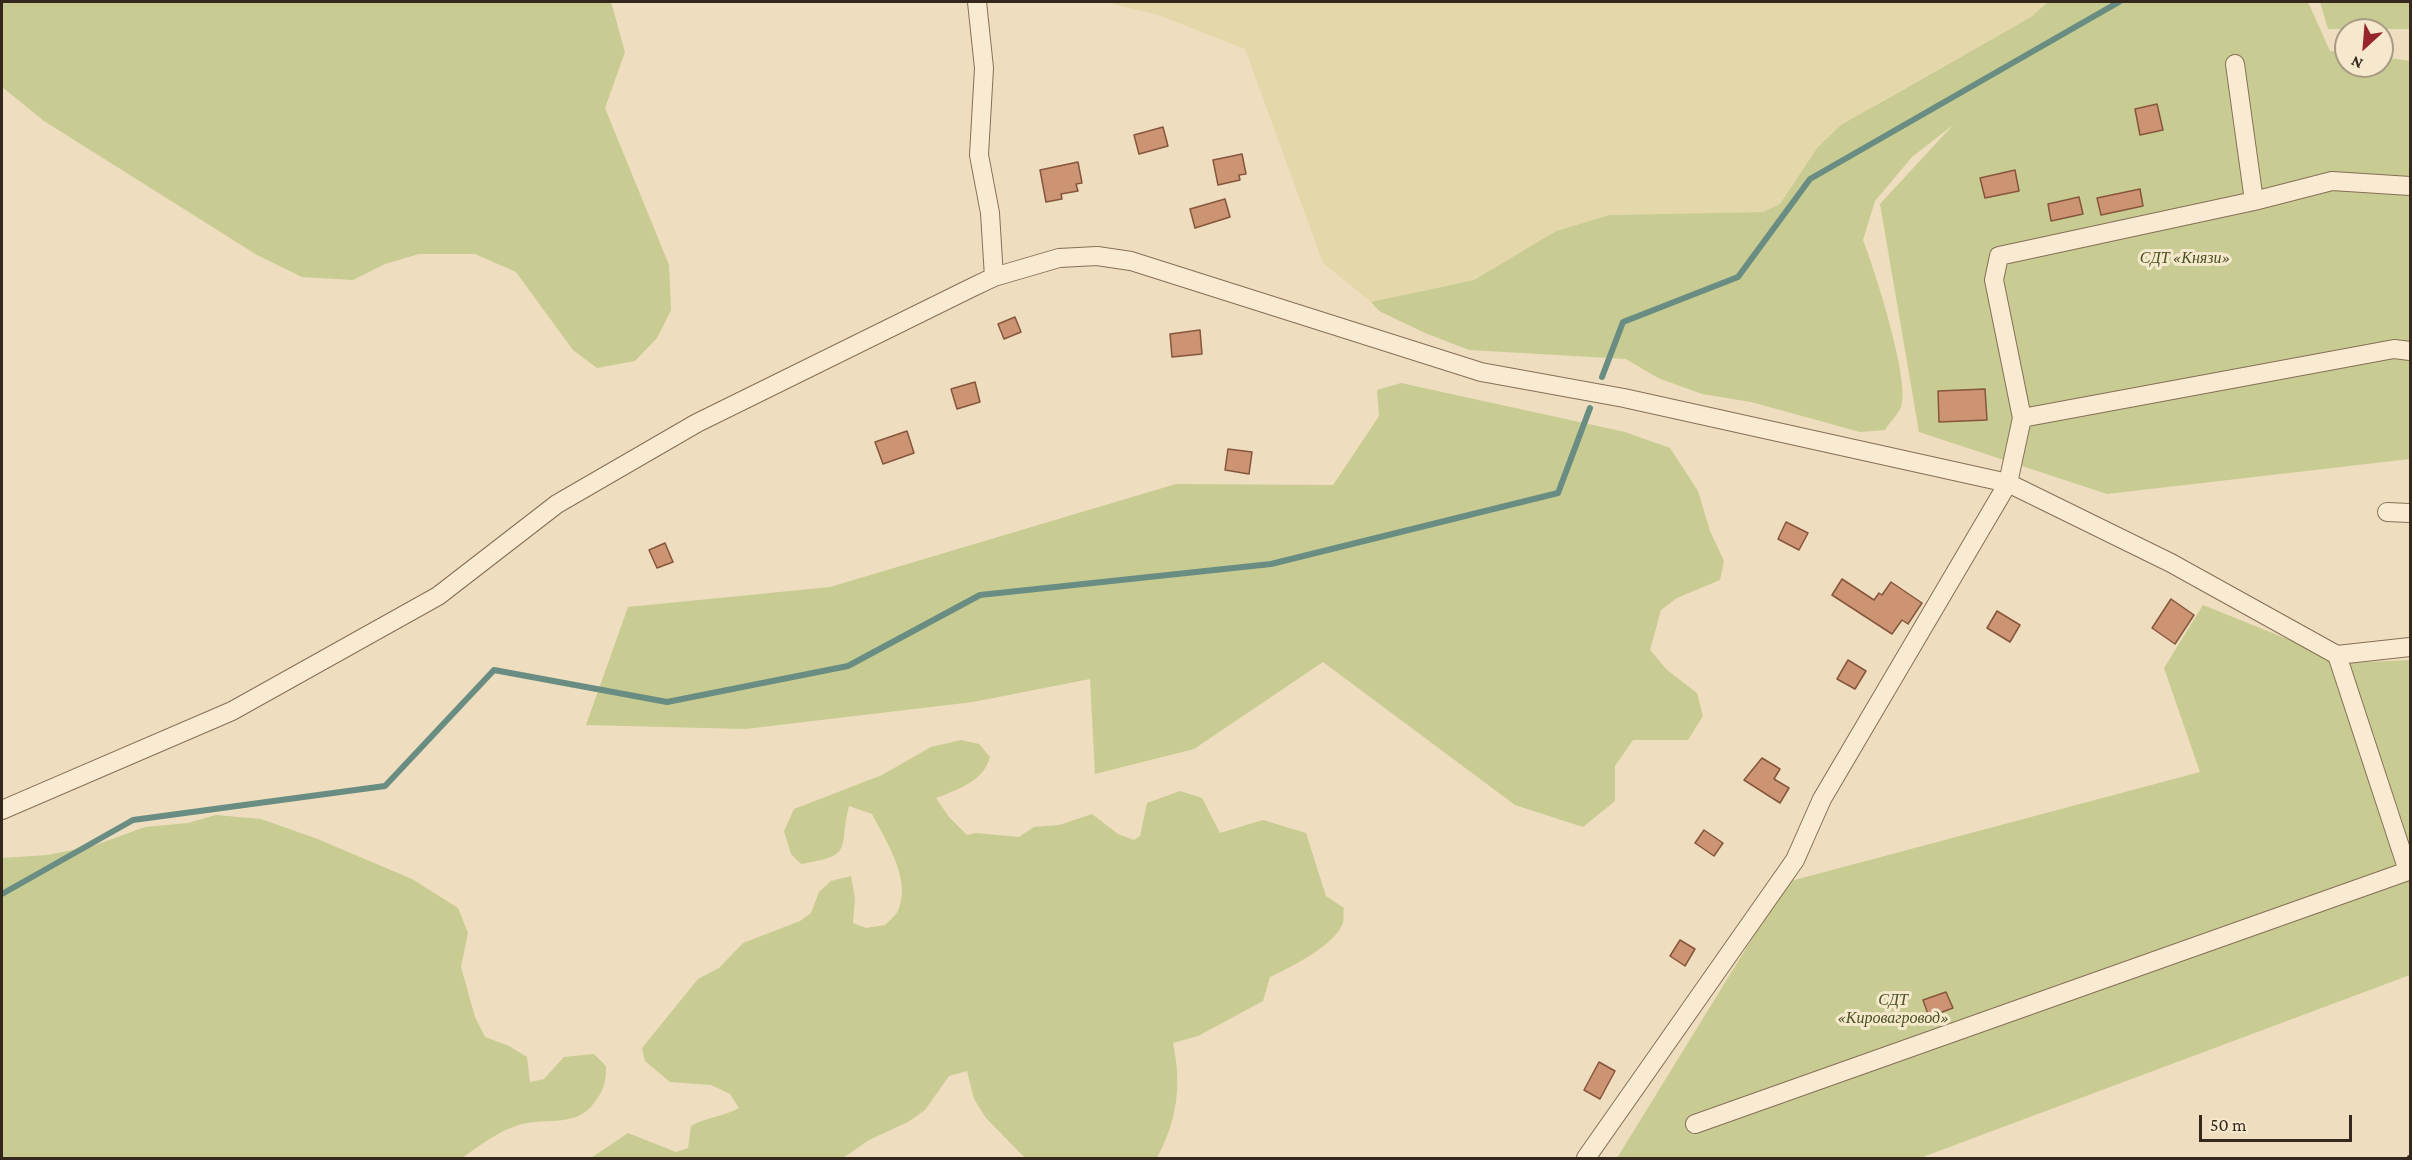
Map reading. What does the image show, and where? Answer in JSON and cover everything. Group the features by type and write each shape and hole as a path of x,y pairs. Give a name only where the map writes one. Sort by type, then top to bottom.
{"street":[{"path":"977,2 984,68 979,155 990,213 994,277"},
{"path":"2235,64 2254,201"},
{"path":"1586,1158 1795,860 1822,799 2008,483 2022,418 1994,280 1999,256 2254,201 2332,181 2410,186"},
{"path":"2,810 232,711 438,596 557,504 687,428 994,277 1059,258 1097,256 1131,261 1481,372 1624,398 2008,483 2171,563 2337,655 2410,646"},
{"path":"2022,418 2394,349 2410,351"},
{"path":"2387,512 2410,513"},
{"path":"1695,1124 2409,871 2337,655"}],"shaded area":[{"path":"1105,2 2048,2 2031,17 1878,103 1817,148 1780,204 1763,212 1608,215 1556,231 1474,280 1371,302 1323,263 1245,49 1158,15"}],"green space":[{"path":"2,2 611,2 625,52 605,108 669,265 671,310 657,338 635,361 597,368 573,350 516,272 475,254 419,254 385,264 353,280 302,277 257,255 44,121 2,87"},
{"name":"СДТ «Князи»","path":"2048,2 2308,2 2330,51 2334,52 2334,78 2394,78 2394,59 2410,61 2410,459 2107,494 1919,432 1880,204 1953,125 1912,157 1875,201 1863,240 1890,325 1901,374 1903,394 1901,407 1885,430 1860,432 1751,402 1702,394 1658,378 1626,359 1469,350 1425,333 1379,311 1371,302 1474,280 1556,231 1609,215 1763,212 1780,204 1817,148 1841,125 2031,17"},
{"path":"2320,2 2410,2 2410,29 2394,29 2394,18 2334,18 2334,29 2328,29"},
{"path":"1401,383 1625,432 1670,448 1698,491 1710,531 1724,561 1720,580 1677,598 1661,610 1650,650 1667,670 1697,693 1703,716 1688,740 1633,740 1615,766 1615,801 1583,827 1515,805 1323,662 1194,749 1095,774 1090,679 973,702 745,729 586,725 628,607 830,587 1176,484 1333,485 1379,416 1377,390"},
{"name":"СДТ «Кировагровод»","path":"2203,605 2347,663 2410,660 2410,975 1920,1158 1617,1158 1787,882 2200,772 2164,668"},
{"path":"961,740 979,744 990,757 987,765 969,783 936,798 949,817 967,835 976,833 1019,837 1034,827 1059,825 1092,814 1118,834 1134,840 1140,836 1147,803 1180,791 1202,798 1220,833 1263,820 1306,833 1326,896 1344,908 1343,923 1338,932 1311,955 1270,977 1263,1001 1198,1036 1173,1043 1177,1074 1176,1102 1169,1130 1157,1158 1025,1158 986,1118 974,1099 967,1071 949,1076 925,1110 908,1122 869,1140 843,1158 591,1158 628,1133 676,1152 688,1148 691,1126 739,1108 730,1094 711,1085 670,1082 645,1061 642,1048 698,979 719,968 743,943 800,921 811,913 819,892 831,881 851,876 855,899 853,923 866,928 885,925 898,911 902,887 900,874 890,848 872,814 849,806 843,841 837,853 818,861 801,864 791,854 784,831 794,809 882,775 931,747"},
{"path":"216,815 261,819 315,838 412,879 458,908 468,933 461,967 475,1017 485,1037 509,1046 527,1057 530,1082 544,1079 564,1057 594,1054 606,1066 606,1077 604,1086 594,1103 587,1111 571,1119 532,1122 506,1130 490,1138 462,1158 2,1158 2,858 47,855 93,846 145,827 188,823"}],"building":[{"path":"2157,104 2163,130 2140,135 2135,109"},
{"path":"1163,127 1168,146 1139,154 1134,135"},
{"path":"1242,154 1246,174 1239,175 1240,180 1218,185 1213,160"},
{"path":"1078,162 1082,183 1076,184 1078,191 1061,194 1062,199 1046,202 1040,170"},
{"path":"2015,170 2019,191 1985,198 1980,178"},
{"path":"2140,189 2143,206 2101,215 2097,198"},
{"path":"2079,197 2083,214 2051,221 2048,204"},
{"path":"1225,199 1230,217 1195,228 1190,209"},
{"path":"1015,317 1021,332 1004,339 998,324"},
{"path":"1200,330 1202,354 1172,357 1170,334"},
{"path":"975,382 980,402 957,409 951,389"},
{"path":"1985,389 1987,420 1939,422 1938,391"},
{"path":"907,431 914,453 883,464 875,442"},
{"path":"1228,449 1252,452 1249,474 1225,470"},
{"path":"1786,522 1808,533 1799,550 1778,539"},
{"path":"665,543 673,562 657,568 649,550"},
{"path":"1842,579 1874,600 1879,593 1882,595 1891,582 1922,603 1908,624 1902,620 1892,634 1832,595"},
{"path":"2171,599 2194,615 2175,644 2152,628"},
{"path":"1997,611 2020,625 2010,642 1987,628"},
{"path":"1848,660 1866,671 1855,689 1837,679"},
{"path":"1762,758 1780,769 1774,779 1789,788 1780,803 1744,780"},
{"path":"1704,830 1723,843 1714,856 1695,843"},
{"path":"1680,940 1695,949 1685,966 1670,956"},
{"path":"1946,992 1953,1008 1929,1017 1923,1000"},
{"path":"1599,1062 1615,1071 1600,1099 1584,1090"}],"waterway":[{"path":"1602,377 1623,322 1738,277 1810,179 2119,2"},
{"path":"2,894 133,820 385,786 494,670 667,702 848,666 980,595 1271,564 1558,493 1590,408"}]}
